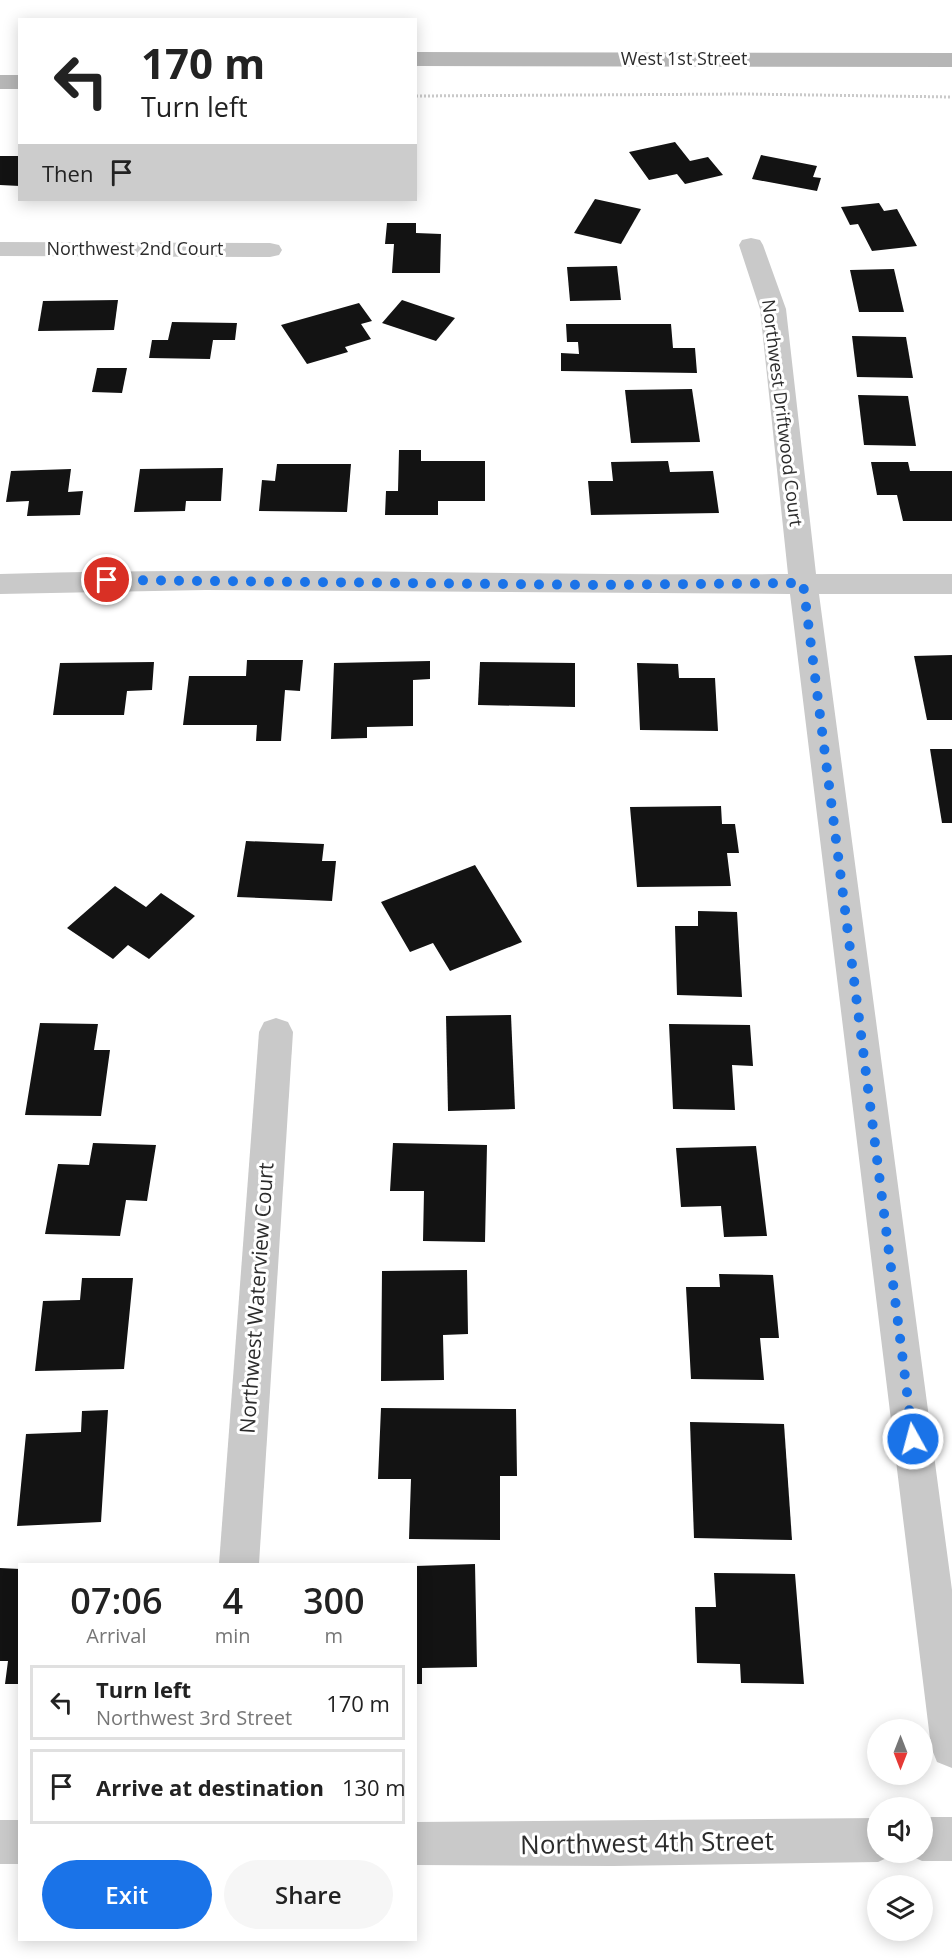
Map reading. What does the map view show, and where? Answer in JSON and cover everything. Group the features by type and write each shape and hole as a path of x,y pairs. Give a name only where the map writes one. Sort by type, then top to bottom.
{"main road":[{"name":"West 1st Street","path":"417,59 952,60"},
{"path":"0,61 18,61"},
{"name":"West 1st Street","path":"462,80 952,81"},
{"path":"0,82 18,82"}],"street":[{"name":"Northwest Driftwood Court","path":"751,245 773,309 803,583 952,1747"},
{"name":"Northwest 2nd Court","path":"0,249 270,250"},
{"path":"0,584 107,580 583,585 952,584"},
{"name":"Northwest Waterview Court","path":"239,1563 276,1032"},
{"path":"933,1839 952,1839"},
{"name":"Northwest 4th Street","path":"417,1844 867,1840"},
{"path":"0,1842 18,1842"}],"path":[{"path":"417,96 744,94 952,97"}],"building":[{"path":"675,142 690,161 708,157 723,175 685,184 677,174 649,180 629,152"},
{"path":"761,155 817,166 813,177 821,178 817,191 752,179"},
{"path":"0,156 18,156 18,186 0,185"},
{"path":"595,199 641,209 621,244 574,233"},
{"path":"879,203 884,211 897,209 917,246 872,251 858,224 850,225 841,207"},
{"path":"387,223 416,223 416,233 441,234 440,273 392,273 394,244 385,244"},
{"path":"617,266 621,300 570,301 567,267"},
{"path":"894,269 904,312 859,312 850,270"},
{"path":"118,300 114,330 38,331 43,301"},
{"path":"402,300 455,318 436,341 382,323"},
{"path":"359,303 372,321 361,324 371,339 345,347 348,352 307,364 281,325"},
{"path":"172,322 237,323 235,340 213,340 210,359 149,358 152,340 168,340"},
{"path":"566,324 671,324 673,348 695,348 697,373 561,371 561,353 579,354 578,342 567,342"},
{"path":"852,336 906,337 913,378 857,377"},
{"path":"97,368 127,368 122,393 92,392"},
{"path":"692,389 700,442 631,443 625,390"},
{"path":"858,395 908,396 916,446 864,445"},
{"path":"399,450 421,450 421,461 485,461 485,501 438,501 438,515 385,515 386,491 398,491"},
{"path":"668,461 670,472 713,471 719,513 591,515 588,481 613,481 611,462"},
{"path":"871,462 908,462 910,471 952,471 952,521 903,521 897,495 877,495"},
{"path":"277,464 351,464 347,512 259,511 262,480 275,481"},
{"path":"223,468 221,501 186,501 185,511 134,512 140,469"},
{"path":"71,469 68,492 83,491 80,515 27,516 29,501 6,502 11,471"},
{"path":"952,655 952,720 927,720 914,656"},
{"path":"247,660 303,660 300,691 285,690 281,741 256,741 257,725 183,725 189,676 246,676"},
{"path":"430,661 430,679 413,680 413,726 367,727 367,738 331,739 334,663"},
{"path":"154,662 152,690 127,691 124,715 53,715 60,663"},
{"path":"480,662 575,663 575,707 478,705"},
{"path":"637,663 678,664 679,678 715,678 718,731 640,730"},
{"path":"930,749 952,749 952,823 942,823"},
{"path":"721,806 722,824 735,824 739,853 727,853 731,886 637,887 630,807"},
{"path":"246,841 324,844 322,861 336,861 332,901 237,897"},
{"path":"475,865 522,942 450,971 433,943 410,952 381,902"},
{"path":"115,886 146,907 161,893 195,916 149,959 128,945 113,959 67,928"},
{"path":"698,911 737,912 742,997 677,995 675,926 698,926"},
{"path":"511,1015 515,1109 448,1111 446,1016"},
{"path":"40,1023 98,1024 94,1050 110,1050 101,1116 25,1115"},
{"path":"669,1024 750,1025 753,1066 732,1065 735,1110 673,1109"},
{"path":"93,1143 156,1145 147,1201 126,1200 120,1236 45,1234 58,1164 89,1165"},
{"path":"393,1143 487,1145 485,1242 423,1241 424,1191 390,1191"},
{"path":"756,1146 767,1236 724,1237 721,1206 681,1207 676,1148"},
{"path":"467,1270 468,1334 443,1335 444,1380 381,1381 382,1271"},
{"path":"719,1274 773,1275 779,1338 760,1338 764,1380 691,1379 686,1287 720,1287"},
{"path":"82,1278 133,1278 124,1369 35,1371 43,1301 80,1300"},
{"path":"381,1408 516,1409 517,1476 500,1476 500,1540 409,1539 411,1479 378,1479"},
{"path":"108,1410 101,1522 17,1526 26,1434 81,1432 82,1411"},
{"path":"690,1422 784,1424 792,1540 694,1538"},
{"path":"475,1564 477,1667 422,1668 422,1684 417,1684 417,1566"},
{"path":"0,1568 18,1569 18,1684 5,1684 8,1661 0,1661"},
{"path":"714,1573 795,1574 804,1684 741,1683 740,1664 697,1663 695,1607 716,1607"}],"route":[{"path":"107,580 595,585 803,583 913,1439"}]}
